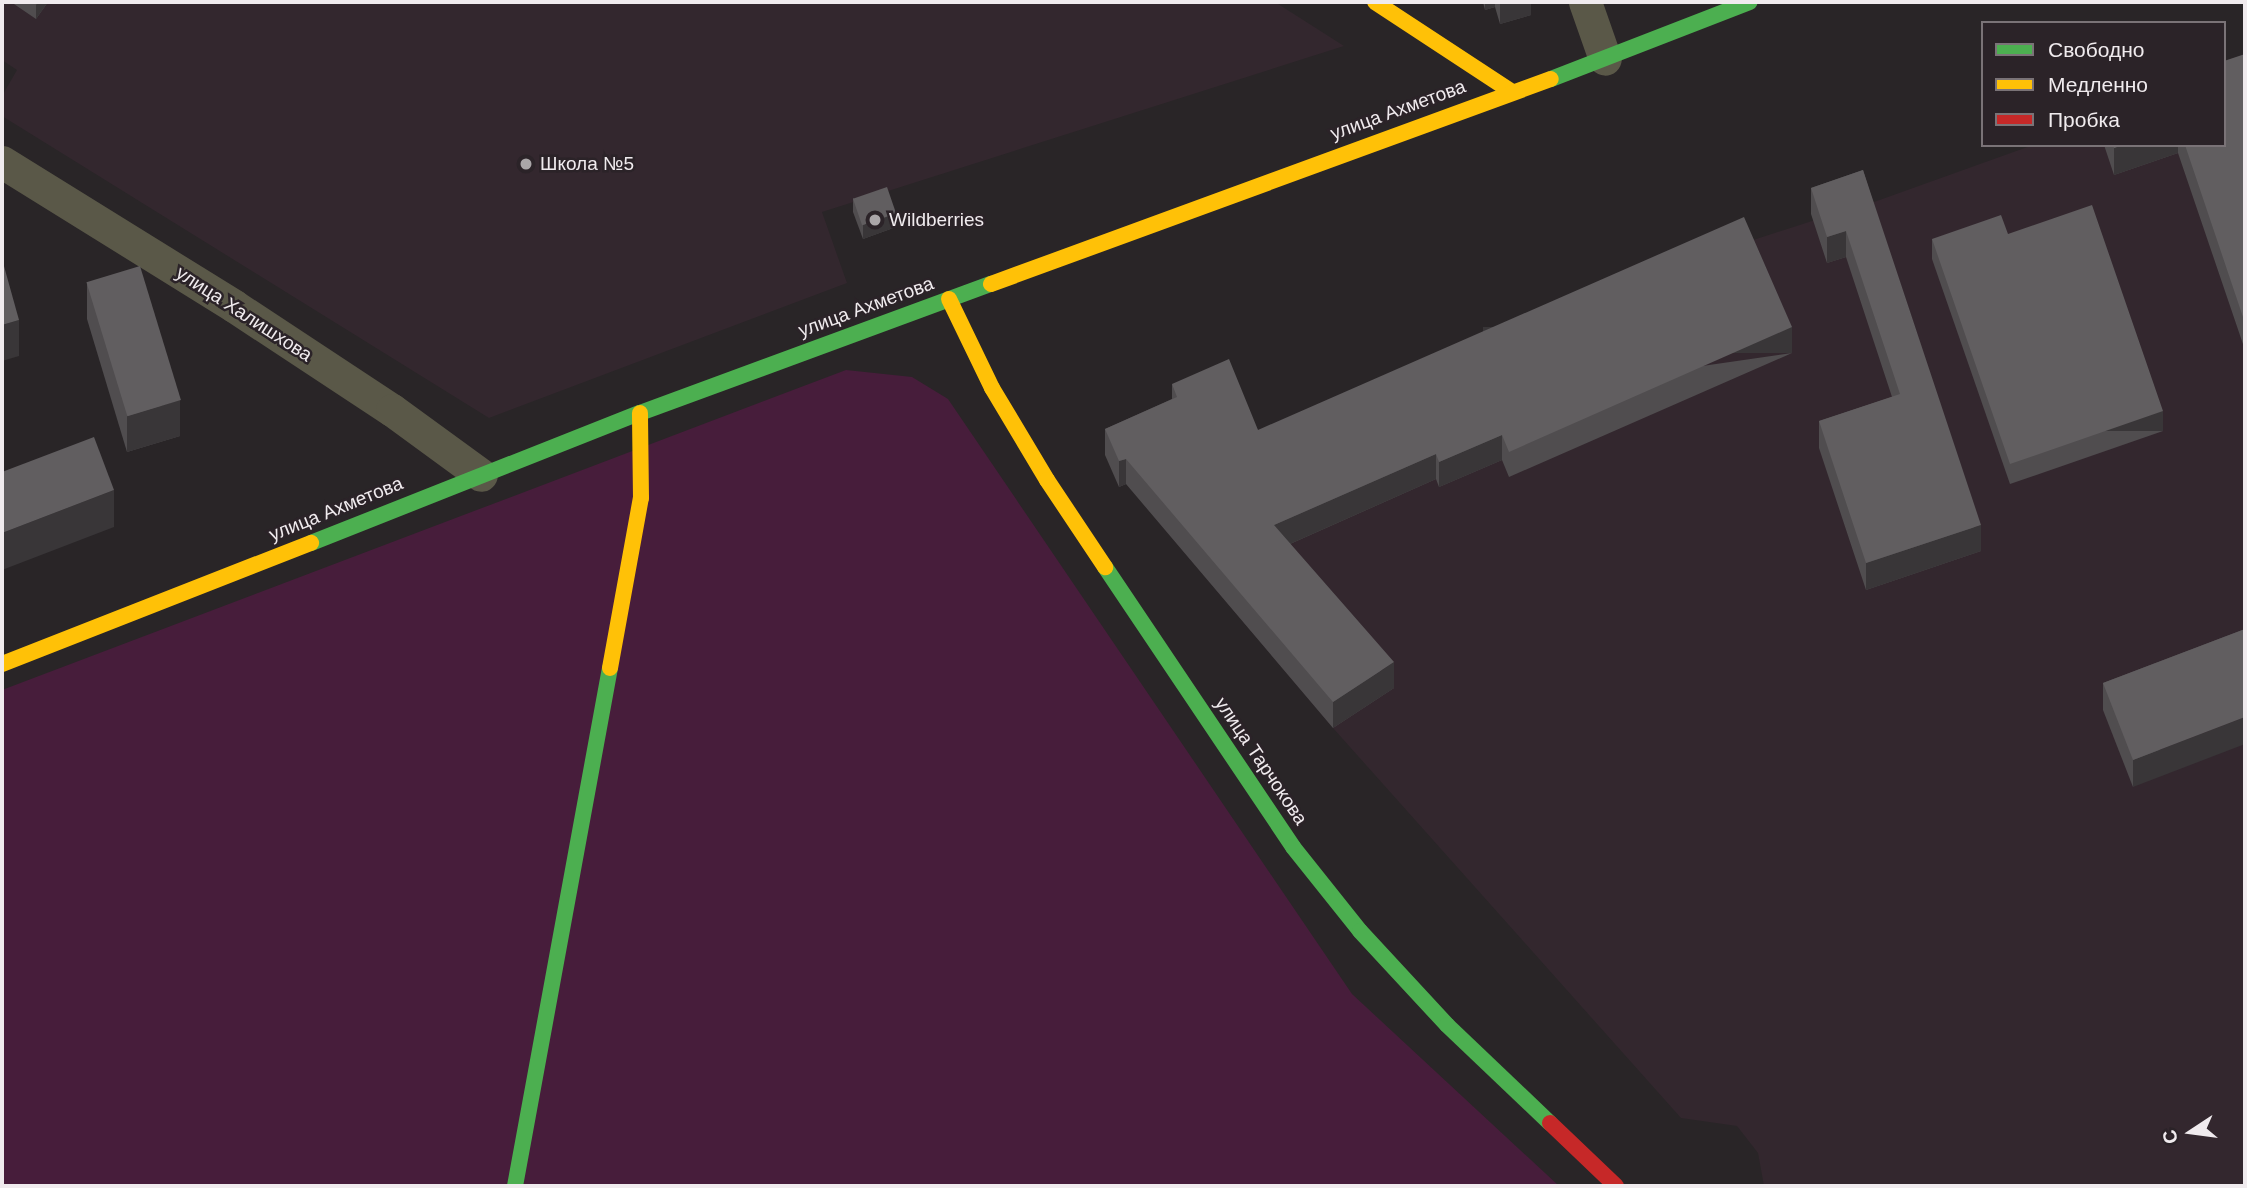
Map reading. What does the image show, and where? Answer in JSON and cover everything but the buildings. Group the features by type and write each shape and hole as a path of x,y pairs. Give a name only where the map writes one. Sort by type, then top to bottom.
{"main road":[{"path":"1376,2 1512,92"},
{"name":"улица Ахметова","path":"2,664 640,413 1605,59 1751,2"},
{"name":"улица Тарчокова","path":"949,299 992,388 1047,480 1293,846 1360,931 1447,1025 1616,1186"},
{"path":"515,1186 641,498 640,413"}],"street":[{"path":"1586,2 1605,59"},
{"name":"улица Халишхова","path":"2,162 256,321 392,410 481,475"}],"shaded area":[{"name":"Школа №5","path":"2,2 1275,2 1344,46 822,212 847,283 489,418 2,116 2,96 17,70 2,60"},
{"path":"2245,71 2245,1186 1764,1186 1758,1153 1737,1126 1681,1118 1333,728 1145,506 1744,243 1812,221 1863,197 1874,202 2027,147 2226,147 2226,138"},
{"path":"846,370 912,377 948,399 1352,994 1559,1186 2,1186 2,690"}],"traffic: fast":[{"path":"1551,79 1750,2"},
{"path":"311,543 640,413 991,284"},
{"path":"1105,567 1293,847 1360,931 1447,1025 1550,1123"},
{"path":"515,1186 610,668"}],"traffic: slow":[{"path":"1375,2 1512,92"},
{"path":"991,284 1551,79"},
{"path":"949,299 992,388 1047,480 1105,567"},
{"path":"610,668 641,498 640,413"},
{"path":"2,664 311,543"}],"traffic: jam":[{"path":"1550,1123 1616,1186"}],"place":[{"name":"Школа №5","path":"526,164"},
{"name":"Wildberries","path":"875,220"}]}
